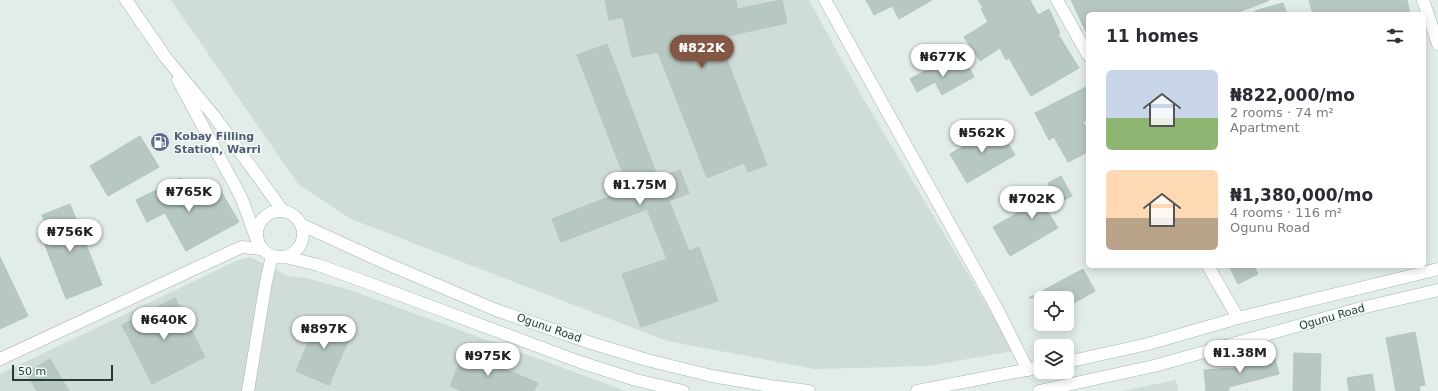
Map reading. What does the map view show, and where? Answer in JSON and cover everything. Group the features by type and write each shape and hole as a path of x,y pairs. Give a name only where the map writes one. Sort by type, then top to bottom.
{"main road":[{"path":"126,0 166,58 214,116 283,211"},
{"path":"826,0 996,307 1028,370"},
{"path":"1057,0 1086,51"},
{"path":"1423,0 1438,44"},
{"path":"166,58 241,197 260,246 272,256 285,257 292,254 299,249 303,241 304,233 302,225 298,218 291,213 275,211 267,214 261,220 257,231 260,246"},
{"name":"Ogunu Road","path":"302,225 383,262 496,310 591,343 647,360 712,376 809,391"},
{"path":"0,359 235,250 242,247 260,246"},
{"path":"248,391 266,282 272,256"},
{"name":"Ogunu Road","path":"285,257 318,265 580,362 636,380 683,391"},
{"path":"1209,268 1238,318"},
{"name":"Ogunu Road","path":"1074,360 1148,344 1238,318 1438,268"},
{"name":"Ogunu Road","path":"1039,391 1154,366 1361,308 1438,290"},
{"path":"917,391 1034,369"}],"shaded area":[{"path":"171,0 809,0 860,93 1014,351 927,366 815,369 667,341 351,219 298,184"},
{"path":"250,257 288,276 306,278 350,290 626,391 0,391 0,374 236,261"},
{"path":"1176,380 1178,391 1122,391"}],"building":[{"path":"605,0 736,0 737,9 782,0 787,23 719,38 767,165 748,172 744,163 707,178 658,52 632,57 623,17 609,20"},
{"path":"866,0 932,0 899,19 892,6 874,15"},
{"path":"978,0 1030,0 1038,15 1049,9 1060,33 1058,34 1079,68 1031,96 1009,58 1006,60 1000,48 980,61 964,37 988,22 981,9 983,8"},
{"path":"1071,0 1268,0 1238,12 1086,12 1086,32"},
{"path":"1309,0 1407,0 1410,12 1312,12"},
{"path":"1283,3 1286,12 1255,12"},
{"path":"607,44 658,178 680,170 689,193 669,201 689,251 699,247 718,301 641,327 622,274 667,259 647,209 561,242 552,219 629,189 577,55"},
{"path":"965,60 974,77 942,95 935,82 917,92 910,79 936,65 941,74"},
{"path":"1086,87 1086,120 1083,122 1086,127 1086,153 1068,162 1054,137 1049,140 1035,113"},
{"path":"998,126 1015,155 967,183 950,154"},
{"path":"140,136 159,167 108,196 90,166"},
{"path":"1061,176 1072,196 1046,209 1058,228 1010,256 993,227 1053,193 1048,183"},
{"path":"181,178 193,202 219,188 239,222 186,251 165,213 147,222 136,200"},
{"path":"70,204 102,285 66,299 45,245 53,241 42,215"},
{"path":"0,257 28,316 0,329"},
{"path":"1230,268 1255,268 1258,274 1238,284"},
{"path":"1083,269 1095,291 1074,303 1074,291 1042,291"},
{"path":"175,298 205,357 152,384 122,325"},
{"path":"320,316 353,330 329,385 296,371"},
{"path":"1415,332 1425,385 1419,386 1420,391 1396,391 1386,338"},
{"path":"464,352 538,383 534,391 462,391 450,386"},
{"path":"1294,353 1321,354 1320,391 1293,391"},
{"path":"1274,356 1279,374 1229,387 1229,391 1206,391 1204,370 1236,368 1235,366"},
{"path":"50,359 69,391 37,391 26,373"},
{"path":"1372,374 1375,391 1349,391 1347,378"}],"place":[{"name":"Kobay Filling Station, Warri","path":"160,142"}]}
